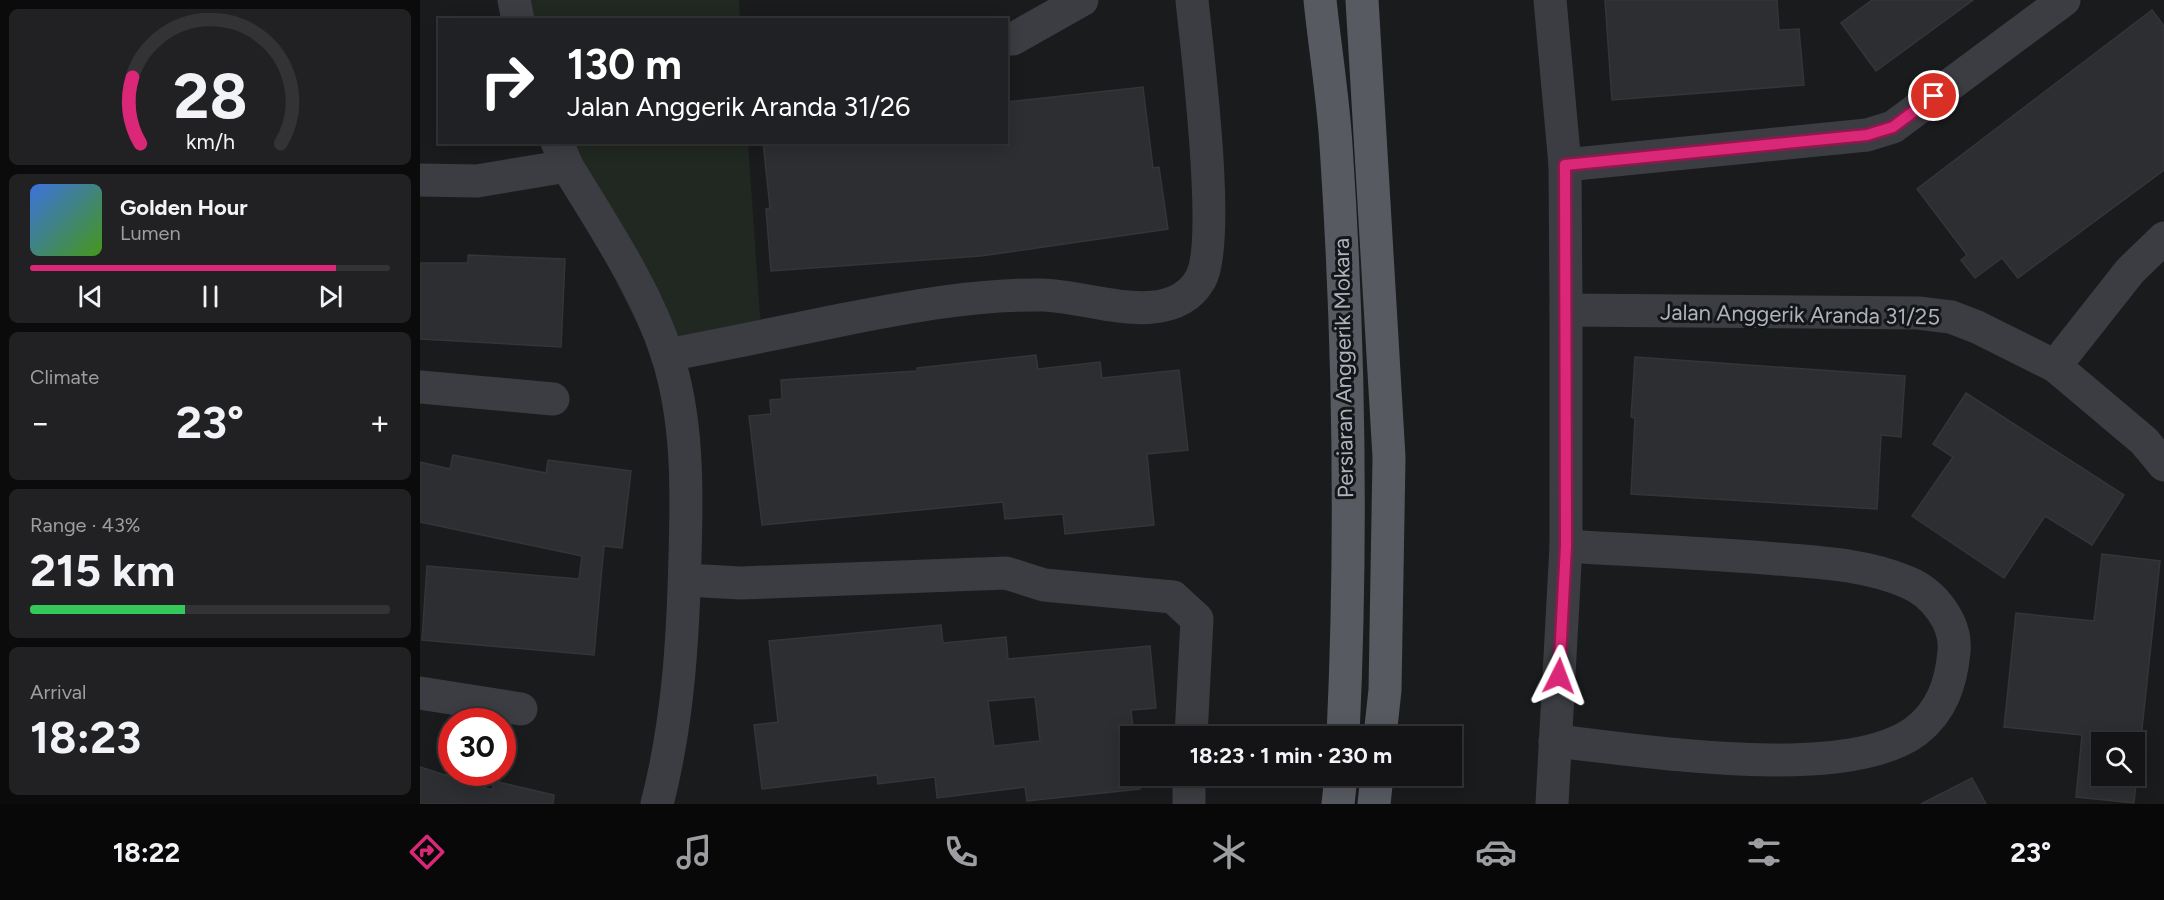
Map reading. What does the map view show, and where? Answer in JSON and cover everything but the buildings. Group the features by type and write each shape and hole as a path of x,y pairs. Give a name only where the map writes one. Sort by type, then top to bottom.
{"main road":[{"name":"Persiaran Anggerik Mokara","path":"1320,0 1336,142 1341,256 1347,462 1343,726"},
{"name":"Persiaran Anggerik Mokara","path":"1362,0 1389,457 1385,690 1381,726"},
{"path":"1338,804 1340,786"},
{"path":"1374,804 1376,786"}],"street":[{"path":"514,0 518,18"},
{"path":"1008,39 1013,39 1082,0"},
{"path":"667,355 916,306 1045,295 1153,308 1173,304 1189,294 1201,279 1207,258 1208,204 1192,0"},
{"path":"1550,0 1565,165 1566,310 1566,546 1552,804"},
{"path":"1565,165 1867,135 1893,127 2064,0"},
{"path":"420,180 477,182 562,154 649,308 667,355 685,447 685,580 677,699 657,804"},
{"path":"2055,366 2130,271 2164,238"},
{"name":"Jalan Anggerik Aranda 31/25","path":"1566,310 1950,317 1977,327 2055,366 2144,441 2164,465"},
{"path":"420,387 553,399"},
{"path":"1555,741 1709,756 1802,761 1876,751 1916,731 1940,706 1951,677 1956,638 1937,602 1910,582 1880,572 1812,562 1566,546"},
{"path":"685,580 741,582 1006,573 1044,585 1173,597 1197,619 1192,726"},
{"path":"420,693 521,709"},
{"path":"1189,786 1189,804"}],"shaded area":[{"path":"520,0 739,0 740,18 525,18"},
{"path":"559,144 748,144 761,330 647,343 575,200"}],"route":[{"path":"1559,676 1566,546 1565,165 1867,135 1893,127 1934,96"}]}
